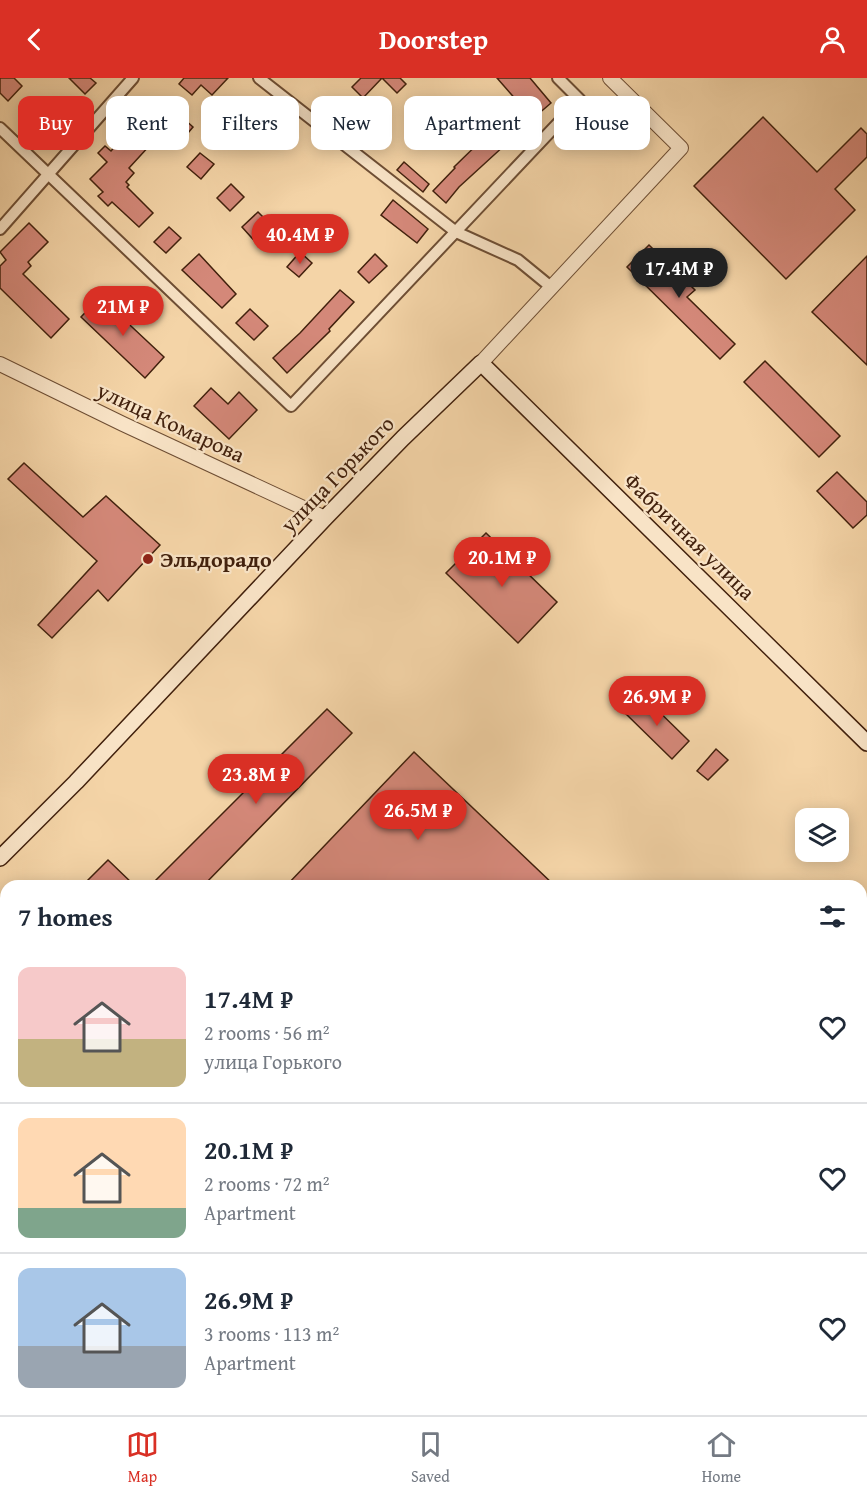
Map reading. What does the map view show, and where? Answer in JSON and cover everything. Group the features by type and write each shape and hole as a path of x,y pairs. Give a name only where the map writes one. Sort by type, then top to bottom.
{"main road":[{"name":"улица Горького","path":"0,858 76,782 403,438 481,363"},
{"name":"Фабричная улица","path":"481,363 867,742"}],"street":[{"path":"0,229 133,78"},
{"path":"259,78 456,232 518,260 551,287"},
{"path":"0,128 291,406 580,100 558,78"},
{"name":"улица Горького","path":"481,363 681,148 610,78"},
{"name":"улица Комарова","path":"0,364 326,518"}],"building":[{"path":"0,78 14,78 22,86 8,101 0,93"},
{"path":"69,78 90,78 96,83 85,94"},
{"path":"184,78 228,78 212,95 201,85 192,95 179,84"},
{"path":"361,78 382,78 365,96 361,96 352,87"},
{"path":"382,78 400,78 406,84 397,93"},
{"path":"497,78 530,78 551,103 542,111 542,96 513,96"},
{"path":"763,117 817,172 861,128 867,134 867,157 835,189 855,210 786,279 694,186"},
{"path":"105,146 106,150 146,150 129,168 134,173 126,182 129,185 127,187 153,213 139,227 112,202 108,206 98,196 103,192 90,179 107,162 98,153"},
{"path":"471,150 499,150 459,187 446,203 433,191"},
{"path":"200,153 214,164 201,179 187,167"},
{"path":"404,162 429,184 423,192 397,170"},
{"path":"231,184 244,197 230,211 217,198"},
{"path":"393,200 428,229 417,243 381,215"},
{"path":"258,212 276,230 259,246 242,227"},
{"path":"29,223 48,242 28,262 31,266 23,274 69,319 51,338 0,288 0,266 6,260 0,252"},
{"path":"169,227 181,238 166,253 154,242"},
{"path":"649,245 695,290 687,297 735,344 720,359 627,267"},
{"path":"300,252 312,263 299,277 287,267"},
{"path":"199,254 236,294 222,308 182,270"},
{"path":"375,254 387,266 369,283 358,272"},
{"path":"867,256 867,365 812,312"},
{"path":"340,290 354,302 329,329 330,331 287,373 273,358"},
{"path":"100,297 164,357 145,378 81,317"},
{"path":"250,309 268,326 254,340 236,323"},
{"path":"765,361 840,436 819,457 744,382"},
{"path":"211,388 228,404 239,392 257,410 229,439 194,406"},
{"path":"24,463 83,517 106,496 160,545 108,601 98,590 52,638 38,625 97,561 8,479"},
{"path":"837,472 867,502 867,515 853,528 817,491"},
{"path":"486,533 557,602 518,643 446,573"},
{"path":"642,695 689,741 672,759 625,713"},
{"path":"327,709 352,733 209,880 156,880"},
{"path":"716,749 728,760 708,780 697,771"},
{"path":"414,752 549,880 292,880"},
{"path":"108,860 129,880 88,880"}],"place":[{"name":"Эльдорадо","path":"148,559"}]}
